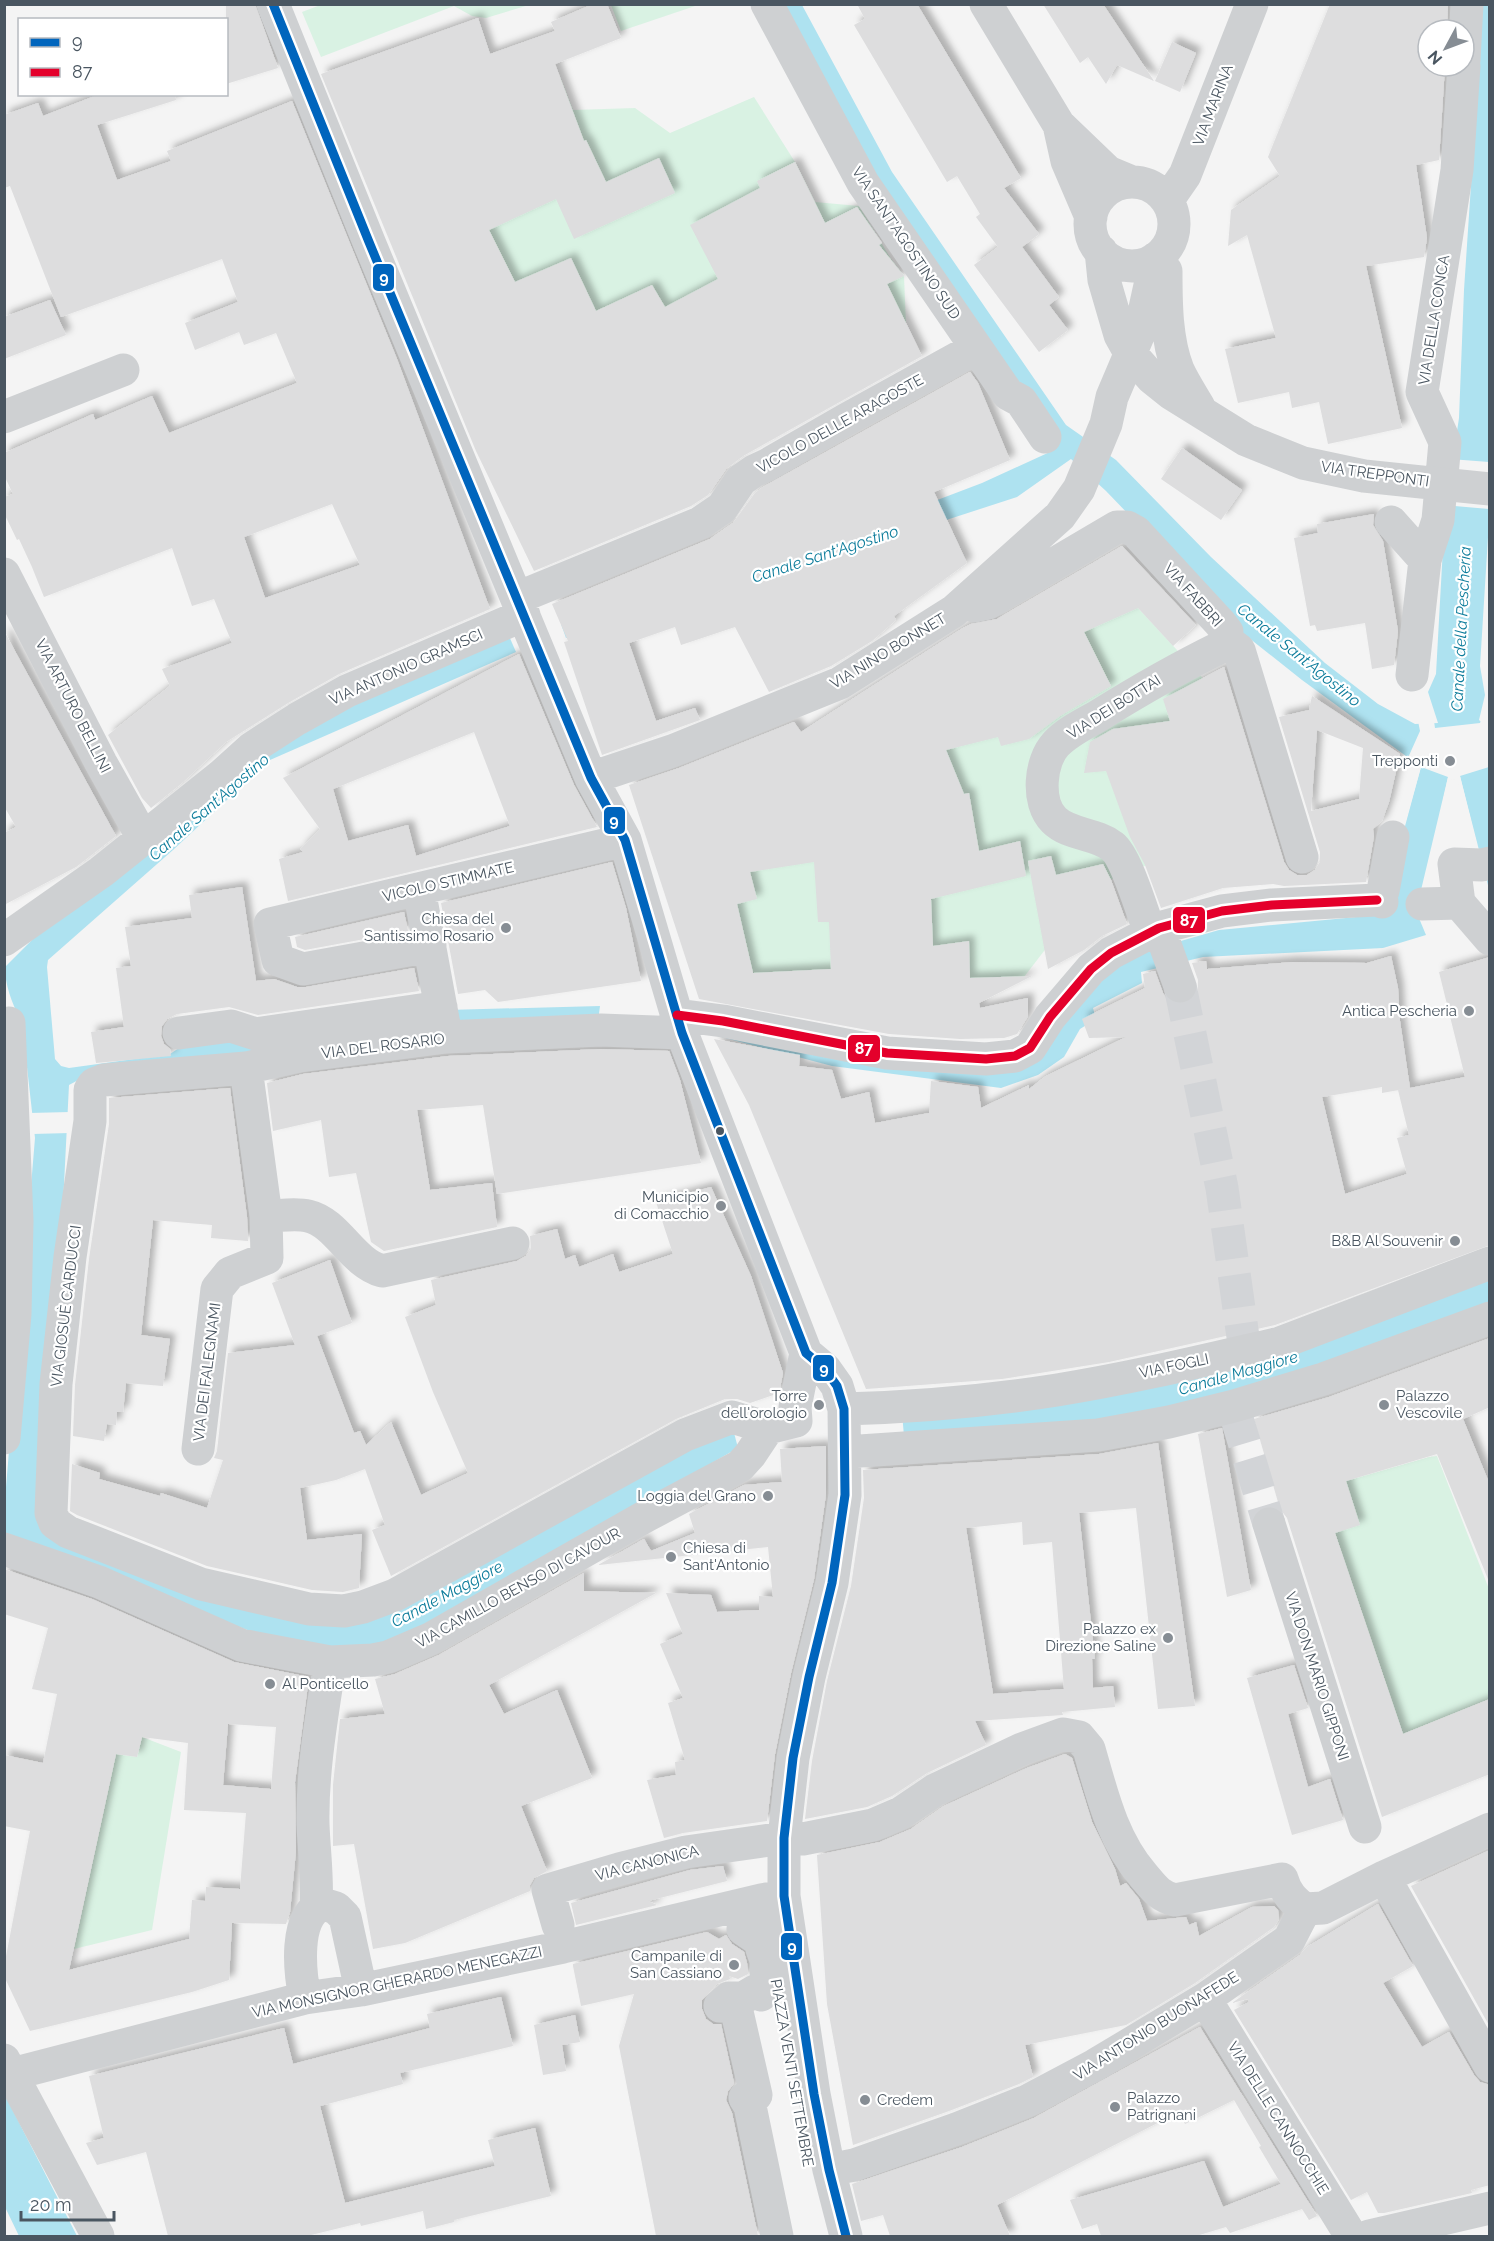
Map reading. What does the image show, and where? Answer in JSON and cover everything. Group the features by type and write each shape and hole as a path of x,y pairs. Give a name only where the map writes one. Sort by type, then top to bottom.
{"street":[{"path":"273,4 373,253 591,778 625,840 680,1024 806,1353 825,1369 837,1386 844,1427"},
{"name":"VIA SANT'AGOSTINO SUD","path":"766,4 863,183 1008,394 1022,401 1045,438"},
{"path":"986,4 1059,125 1108,172 1149,186 1158,191 1167,201 1174,222 1172,235 1161,253 1137,266 1117,263 1101,251 1092,236 1091,217 1095,203 1105,192 1118,185 1132,182"},
{"name":"VIA MARINA","path":"1167,201 1185,175 1252,4"},
{"name":"VIA DELLA CONCA","path":"1412,675 1425,560 1438,520 1445,442 1422,392 1457,170 1463,78"},
{"path":"1059,125 1067,161 1091,217"},
{"path":"1101,251 1109,300 1120,335 1130,353 1152,378 1201,412"},
{"path":"1161,253 1171,342 1178,369 1201,412"},
{"name":"VIA NINO BONNET","path":"591,778 672,751 840,683 954,611 1060,516 1079,489 1106,424 1112,397 1140,331 1161,253"},
{"name":"VICOLO DELLE ARAGOSTE","path":"520,607 700,523 722,508 741,480 754,471 976,348"},
{"path":"4,417 123,370"},
{"name":"VIA NINO BONNET","path":"1106,424 1134,399 1160,392 1172,394"},
{"name":"VIA TREPPONTI","path":"1201,412 1246,440 1303,463 1364,476 1490,489"},
{"path":"1391,522 1425,560"},
{"name":"VIA FABBRI","path":"954,611 988,603 1117,527 1126,527 1136,532 1220,623 1227,632 1227,641 1239,651 1302,857"},
{"name":"VIA ARTURO BELLINI","path":"4,574 101,763 143,838"},
{"name":"VIA ANTONIO GRAMSCI","path":"4,940 101,872 221,776 252,748 346,691 520,607"},
{"name":"VIA DEI BOTTAI","path":"1180,986 1123,859 1112,846 1060,825 1046,810 1042,784 1043,770 1048,756 1057,743 1073,731 1174,670 1221,647 1227,641"},
{"name":"VIA DEL ROSARIO","path":"86,1111 94,1084 104,1080 246,1068 443,1020 602,1030 723,1021 887,1053 986,1059 1016,1056 1030,1048 1050,1017 1091,969 1111,953 1155,930 1222,911 1272,905 1379,901 1394,837"},
{"name":"VICOLO STIMMATE","path":"430,946 303,969 278,960 270,924 625,840"},
{"path":"1459,903 1475,864"},
{"path":"179,1033 231,1026 256,1034 443,1020 419,889"},
{"path":"1422,904 1459,903"},
{"path":"1459,903 1487,936"},
{"path":"4,1438 15,1314 17,1221 18,1122 9,1023"},
{"name":"VIA DEI FALEGNAMI","path":"198,1449 216,1290 230,1273 267,1258 266,1216 246,1068"},
{"name":"VIA GIOSUÈ CARDUCCI","path":"86,1111 56,1384 51,1513 55,1523 68,1532 201,1584 309,1609 344,1611 364,1609 395,1595 685,1435 732,1417 782,1424"},
{"path":"266,1216 306,1215 313,1217 362,1261 371,1268 382,1271 513,1243"},
{"name":"VIA FOGLI","path":"844,1427 993,1398 1058,1389 1280,1343 1490,1263"},
{"path":"806,1353 796,1399 782,1424 809,1431 844,1427 1098,1435 1234,1409 1490,1318"},
{"name":"VIA CAMILLO BENSO DI CAVOUR","path":"4,1549 121,1591 241,1645 330,1662 388,1657 430,1639 646,1516 741,1466 782,1424"},
{"name":"PIAZZA VENTI SETTEMBRE","path":"844,1427 845,1495 832,1584 809,1677 793,1758 784,1850 784,1896 814,2094 829,2170 846,2236"},
{"name":"VIA DON MARIO GIPPONI","path":"1269,1524 1365,1827"},
{"path":"305,1998 302,1982 302,1942 305,1922 316,1907 318,1885 313,1823 316,1760 330,1662"},
{"path":"784,1850 803,1839 873,1825 901,1813 935,1790 1022,1749 1063,1734 1079,1737 1089,1749 1110,1820 1133,1863 1162,1897 1175,1900 1282,1879 1285,1890 1294,1902 1305,1909 1323,1908 1384,1877 1490,1829"},
{"name":"VIA CANONICA","path":"558,1925 548,1890 686,1852 784,1850"},
{"path":"1384,1877 1490,2066"},
{"name":"VIA MONSIGNOR GHERARDO MENEGAZZI","path":"8,2067 305,1998 362,1990 784,1896"},
{"path":"316,1907 327,1904 341,1911 345,1917 362,1990"},
{"name":"VIA ANTONIO BUONAFEDE","path":"829,2170 854,2165 956,2129 1027,2101 1095,2066 1205,2000 1289,1940 1305,1909"},
{"name":"PIAZZA VENTI SETTEMBRE","path":"777,2236 750,2106 745,2098 756,2096 735,2003 720,2006 729,1998 743,1998 755,1991 761,1995 771,1976 766,1972 766,1960 762,1949 765,1944 743,1929 769,1932 797,2112 826,2236"},
{"name":"VIA DELLE CANNOCCHIE","path":"1205,2000 1351,2236"},
{"path":"8,2067 98,2236"},
{"path":"1369,2236 1490,2208"}],"green space":[{"path":"323,4 529,5 486,18 472,16 454,6 321,57 302,12"},
{"path":"611,5 698,5 621,31"},
{"path":"560,77 573,110 635,108 670,133 754,97 795,162 815,202 859,206 904,276 906,324 589,474 387,113"},
{"path":"1127,596 1201,676 1224,711 1259,820 1107,881 1091,890 1024,977 874,983 753,973 711,813"},
{"path":"1437,1456 1489,1589 1489,1699 1403,1734 1335,1533 1346,1481"},
{"path":"142,1737 181,1752 152,1930 74,1949 116,1754 137,1757"}],"water":[{"path":"782,5 802,5 892,172 1066,425 1116,460 1211,557 1325,663 1378,704 1415,724 1438,723 1428,692 1436,674 1445,511 1459,418 1464,290 1483,5 1489,5 1489,521 1480,666 1485,695 1479,720 1489,728 1489,889 1460,776 1448,777 1416,911 1426,935 1383,948 1203,957 1141,972 1142,983 1093,1008 1096,1019 1080,1029 1064,1057 1038,1075 1001,1088 832,1066 714,1035 976,1065 1074,1005 1121,964 1153,949 1219,930 1367,916 1401,841 1421,767 1302,680 1244,634 1106,491 1071,459 1017,497 774,576 566,638 561,624 650,600 911,510 982,483 1052,451 891,201"},
{"path":"509,636 516,652 270,760 173,850 48,960 55,1059 61,1066 69,1068 170,1054 182,1046 447,1010 600,1006 598,1021 82,1078 69,1085 62,1224 40,1516 331,1618 733,1429 738,1448 433,1623 362,1650 279,1642 5,1538 6,1487 35,1138 22,1023 10,996 5,967 34,938 274,741"},
{"name":"Canale Maggiore","path":"1489,1268 1489,1308 1180,1412 904,1436 902,1413 1030,1398"},
{"path":"4,2093 77,2236 19,2236 5,2207"}],"pier":[{"path":"1450,459 1489,462 1489,509 1443,505"},
{"path":"1488,698 1482,719 1490,724 1489,767 1460,776 1477,845 1474,845 1457,779 1451,780 1433,848 1448,777 1421,767 1401,838 1398,837 1417,768 1407,760 1420,731 1418,721 1434,721 1435,728 1480,723"},
{"path":"70,1112 70,1133 32,1134 29,1113"}],"building":[{"path":"226,4 255,4 278,68 228,83 228,18 226,18"},
{"path":"593,4 607,4 621,38 555,64 584,141 586,140 606,182 659,158 675,193 574,239 556,199 489,230 515,282 571,258 596,311 652,285 665,307 718,279 690,225 760,188 757,181 795,162 825,223 857,207 882,243 879,245 904,276 887,284 922,356 743,456 726,469 708,495 691,506 534,571 476,451 321,74 478,18 490,54 555,31 551,22"},
{"path":"857,4 917,4 1021,178 1004,188 1039,234 1022,247 1059,297 1049,305 1068,330 1039,352 974,265 998,247 976,217 980,214 957,176 947,182 854,25 865,19"},
{"path":"1043,4 1103,4 1154,81 1117,65 1106,84 1088,57 1080,63"},
{"path":"1330,4 1448,4 1447,18 1416,18 1416,78 1444,78 1439,160 1416,165 1427,238 1424,257 1366,266 1402,428 1328,444 1319,402 1292,408 1289,392 1238,403 1225,349 1276,338 1247,235 1228,246 1231,210 1280,176 1268,157"},
{"path":"1172,42 1196,53 1180,92 1155,81"},
{"path":"95,96 175,96 176,100 97,125 117,180 171,161 167,151 292,101 397,359 490,609 339,674 288,703 226,742 151,808 142,798 108,735 170,686 162,669 232,643 214,599 192,606 172,548 44,597 19,539 17,540 4,513 4,497 13,494 4,475 4,453 93,414 95,420 152,396 169,433 297,383 276,333 244,345 239,332 195,350 185,323 238,302 222,259 61,317 10,186 4,188 4,115 38,103 43,116","holes":["332,504 360,565 265,598 244,537"]},
{"path":"50,300 66,335 4,359 4,317"},
{"path":"970,372 978,383 1010,460 934,492 967,563 894,616 896,620 872,641 831,666 769,692 735,627 681,645 675,627 629,643 656,721 695,708 700,720 602,755 564,642 568,641 552,604 710,539 733,523 755,493 763,487"},
{"path":"1182,448 1242,490 1221,520 1161,479"},
{"path":"1374,514 1373,525 1383,541 1398,631 1394,665 1372,669 1365,623 1317,631 1315,625 1310,626 1294,538 1318,533 1317,524"},
{"path":"1122,546 1196,625 1173,646 1138,608 1084,632 1111,686 1060,716 1029,739 1001,746 998,737 946,750 964,794 969,793 979,851 1020,841 1026,876 931,899 933,946 969,941 970,978 1032,976 979,1003 980,1008 1028,998 1028,1016 1017,1034 1004,1038 960,1039 889,1034 699,999 629,785 679,768 794,722 801,732 963,628 971,624 997,619","holes":["814,862 818,922 829,922 831,969 753,973 737,904 757,899 750,872"]},
{"path":"4,631 116,836 76,867 4,905 4,833 16,827 4,806"},
{"path":"519,654 574,785 597,827 288,901 279,859 303,852 300,849 320,829 283,778","holes":["474,732 510,826 416,856 408,825 348,841 333,789"]},
{"path":"1224,667 1284,862 1289,870 1297,875 1307,875 1315,870 1320,862 1320,852 1279,717 1309,710 1312,696 1400,754 1389,802 1382,821 1373,829 1374,836 1366,882 1284,886 1273,884 1223,888 1161,908 1145,865 1130,837 1106,771 1084,773 1090,742 1113,729 1170,721 1163,699","holes":["1317,730 1363,748 1359,799 1311,811"]},
{"path":"1051,856 1056,875 1103,864 1127,924 1102,936 1084,950 1048,969 1028,861"},
{"name":"Chiesa del Santissimo Rosario","path":"612,862 626,908 641,981 498,1002 485,990 458,994 441,903"},
{"path":"242,887 256,981 274,979 297,987 306,987 414,968 419,991 258,1015 229,1007 177,1014 167,1019 162,1026 161,1036 164,1044 170,1049 171,1056 96,1063 91,1032 124,1027 116,968 131,966 125,927 192,918 189,895"},
{"path":"404,912 408,931 305,950 297,947 295,937"},
{"path":"1391,956 1398,988 1400,1021 1410,1088 1465,1077 1439,972 1490,957 1490,1245 1275,1325 1109,1362 1002,1379 866,1389 749,1105 714,1039 800,1055 799,1066 832,1070 841,1099 869,1092 875,1123 929,1113 931,1081 978,1087 981,1108 1029,1085 1029,1089 1046,1076 1126,1037 1089,1038 1082,1019 1145,988 1143,974 1155,971 1168,1001 1177,1004 1187,1003 1194,998 1198,990 1198,980 1192,963 1206,961 1207,969 1292,962 1367,963","holes":["1382,1087 1382,1093 1398,1090 1409,1135 1397,1138 1407,1174 1345,1194 1322,1097"]},
{"path":"601,1049 669,1051 680,1080 701,1163 497,1194 483,1105 417,1110 430,1190 492,1183 497,1227 384,1251 371,1242 356,1173 329,1177 321,1120 273,1131 267,1083 303,1074 448,1056"},
{"path":"230,1088 247,1217 248,1241 211,1238 212,1225 153,1220 141,1335 170,1339 163,1386 126,1383 123,1412 117,1412 116,1425 107,1424 104,1441 73,1436 75,1385 89,1259 109,1124 109,1098"},
{"path":"711,1187 751,1276 783,1373 779,1393 750,1403 737,1399 725,1399 676,1419 391,1576 372,1530 385,1525 365,1469 336,1480 300,1488 307,1540 362,1534 359,1588 343,1592 312,1590 207,1566 70,1511 72,1464 100,1473 99,1479 160,1496 161,1493 207,1508 223,1460 214,1458 217,1451 228,1353 295,1345 272,1283 330,1260 352,1323 317,1336 354,1433 360,1431 366,1445 391,1422 421,1495 468,1473 433,1392 405,1317 436,1305 431,1280 517,1261 526,1256 531,1249 530,1236 557,1229 565,1259 575,1255 579,1267 613,1254 619,1272 673,1254 656,1202"},
{"path":"1490,1338 1490,1407 1463,1419 1490,1485 1490,1584 1437,1454 1346,1481 1360,1525 1335,1533 1403,1734 1490,1699 1490,1774 1382,1817 1287,1518 1280,1509 1254,1419 1329,1397"},
{"path":"1222,1428 1251,1590 1227,1597 1198,1434"},
{"path":"1158,1443 1195,1706 1158,1709 1136,1508 1079,1513 1095,1659 1092,1659 1093,1688 1113,1686 1115,1707 1062,1712 1063,1715 975,1721 986,1745 927,1773 892,1796 867,1807 805,1819 812,1761 827,1681 851,1586 864,1498 863,1470 1099,1454","holes":["1022,1522 1023,1545 1052,1542 1064,1689 993,1694 966,1528"]},
{"path":"826,1446 826,1494 814,1579 791,1673 775,1754 767,1821 683,1833 664,1838 647,1780 676,1775 675,1762 685,1760 668,1703 683,1698 660,1644 683,1634 666,1593 711,1595 717,1612 759,1610 759,1596 773,1597 768,1547 598,1565 644,1539 651,1551 695,1533 689,1514 744,1485 782,1482 780,1449"},
{"path":"4,1569 92,1599 234,1662 309,1677 295,1782 296,1851 290,1912 286,1924 232,1923 229,1980 192,1992 30,2031 4,1976 30,1831 4,1826 4,1755 43,1763 57,1694 32,1689 48,1628 4,1614","holes":["228,1724 276,1727 271,1789 223,1785","142,1737 188,1743 184,1810 246,1813 240,1889 206,1887 205,1901 192,1900 189,1939 69,1970 116,1754 137,1757"]},
{"path":"584,1573 584,1591 656,1593 489,1685 504,1714 557,1690 592,1778 521,1806 547,1871 534,1878 530,1891 405,1943 373,1949 354,1844 333,1846 333,1785 340,1719 385,1714 375,1679 395,1674 439,1655"},
{"path":"1294,1665 1308,1708 1288,1714 1308,1787 1330,1779 1343,1820 1292,1835 1247,1678"},
{"path":"1065,1754 1072,1758 1092,1822 1115,1869 1120,1886 1126,1883 1139,1899 1147,1921 1186,1917 1189,1925 1196,1922 1199,1936 1252,1907 1274,1906 1278,1910 1279,1919 1274,1927 1195,1983 1126,2025 1025,2045 1033,2077 949,2111 853,2145 827,2004 817,1855 880,1842 911,1829 944,1806 1027,1768"},
{"path":"1490,1850 1490,2027 1411,1886"},
{"path":"723,1866 727,1881 648,1901 657,1905 576,1925 571,1903 690,1870"},
{"path":"1378,1904 1413,1966 1383,1983 1422,2047 1449,2032 1474,2075 1480,2082 1490,2085 1490,2185 1471,2190 1472,2193 1384,2213 1378,2213 1367,2192 1351,2200 1234,2010 1249,2002 1248,1999 1232,2003 1300,1955 1307,1947"},
{"path":"707,1932 719,1939 726,1935 732,1944 744,1952 747,1963 748,1974 738,1979 729,1976 730,1979 717,1984 702,2000 702,2009 706,2019 713,2024 721,2024 734,2083 728,2091 726,2100 732,2113 758,2236 656,2236 619,2046 634,1994 581,2006 573,1964"},
{"path":"501,1997 513,2046 400,2073 403,2084 320,2106 345,2203 495,2166 488,2140 535,2128 551,2196 426,2229 423,2211 307,2236 168,2236 146,2152 97,2165 86,2143 104,2138 89,2076 284,2028 293,2064 430,2028 427,2014"},
{"path":"575,2015 580,2042 562,2045 566,2071 543,2075 534,2025"},
{"path":"1200,2027 1317,2216 1309,2220 1302,2209 1230,2233 1226,2227 1196,2236 1101,2236 1097,2224 1082,2229 1070,2200 1204,2161 1223,2207 1281,2184 1234,2100 1185,2124 1179,2112 997,2205 1010,2236 890,2236 883,2215 861,2221 852,2184 962,2147 1034,2118"}],"tunnel":[{"path":"1180,986 1222,1188 1245,1351"},
{"path":"1235,1412 1269,1524"}],"transit line":[{"name":"9","path":"273,4 591,778 625,840 682,1033 806,1353 825,1369 837,1386 844,1409 845,1495 832,1583 809,1677 793,1758 784,1838 784,1896 814,2094 829,2170 846,2236"},
{"name":"87","path":"677,1015 723,1021 887,1053 986,1059 1015,1056 1030,1048 1050,1017 1091,969 1111,953 1159,928 1222,911 1272,905 1377,900"}],"place":[{"name":"Trepponti","path":"1450,761"},
{"name":"Chiesa del Santissimo Rosario","path":"506,928"},
{"name":"Antica Pescheria","path":"1469,1011"},
{"name":"Municipio di Comacchio","path":"721,1206"},
{"name":"B&B Al Souvenir","path":"1455,1241"},
{"name":"Torre dell'orologio","path":"819,1405"},
{"name":"Palazzo Vescovile","path":"1384,1405"},
{"name":"Loggia del Grano","path":"768,1496"},
{"name":"Chiesa di Sant'Antonio","path":"671,1557"},
{"name":"Palazzo ex Direzione Saline","path":"1168,1638"},
{"name":"Al Ponticello","path":"270,1684"},
{"name":"Campanile di San Cassiano","path":"734,1965"},
{"name":"Credem","path":"865,2100"},
{"name":"Palazzo Patrignani","path":"1115,2107"}],"water label":[{"name":"Canale Sant'Agostino","path":"825,554"},
{"name":"Canale della Pescheria","path":"1461,629"},
{"name":"Canale Sant'Agostino","path":"1299,655"},
{"name":"Canale Sant'Agostino","path":"209,807"}]}
